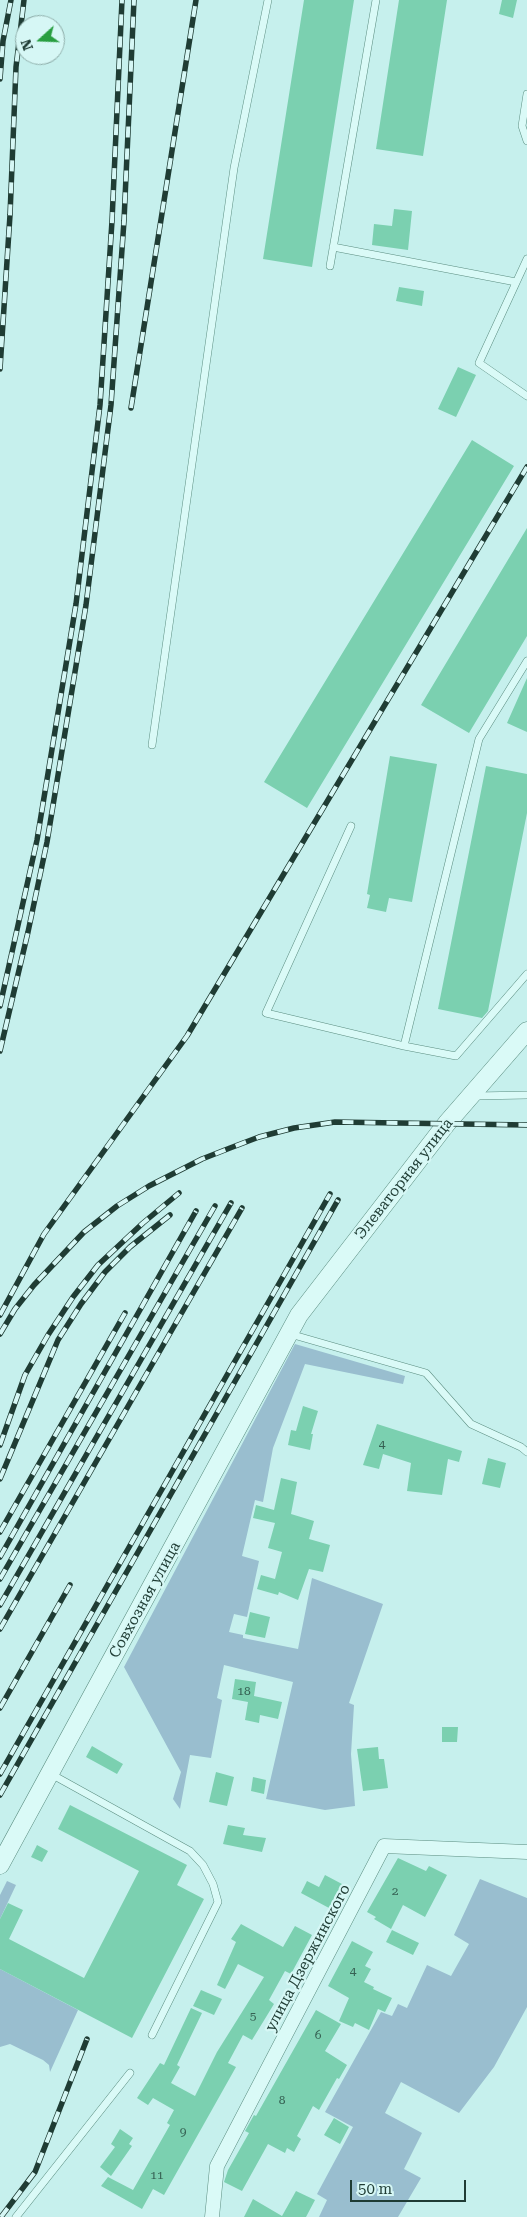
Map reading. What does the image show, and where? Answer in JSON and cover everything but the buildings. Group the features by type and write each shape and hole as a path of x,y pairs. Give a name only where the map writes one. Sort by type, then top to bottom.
{"street":[{"name":"Элеваторная улица","path":"290,1334 309,1300 470,1096 527,1031"},
{"name":"Совхозная улица","path":"0,1865 290,1334"},
{"name":"улица Дзержинского","path":"212,2217 217,2166 384,1846 527,1852"}],"lane":[{"path":"152,745 234,168 268,0"},
{"path":"330,266 376,0"},
{"path":"527,94 522,126 527,142"},
{"path":"333,247 516,282"},
{"path":"527,259 479,363 527,396"},
{"path":"404,1046 478,739 527,661"},
{"path":"351,826 266,1013 404,1046 456,1056 527,974"},
{"path":"470,1096 527,1095"},
{"path":"290,1334 426,1373 471,1424 521,1447 527,1452"},
{"path":"50,1774 190,1851 203,1866 214,1884 218,1902 152,2035"},
{"path":"16,2217 130,2073"}],"shaded area":[{"path":"295,1344 405,1376 403,1384 305,1364 273,1448 263,1502 255,1500 242,1556 259,1561 247,1617 234,1614 229,1632 243,1635 243,1638 298,1649 312,1578 383,1604 349,1703 354,1705 351,1754 355,1806 325,1810 266,1799 293,1682 224,1665 217,1698 222,1700 211,1758 190,1755 180,1809 173,1799 181,1772 124,1667"},
{"path":"480,1879 527,1898 527,2007 494,2067 459,2113 401,2082 385,2113 422,2133 404,2169 421,2178 398,2217 319,2217 327,2200 317,2194 353,2127 325,2112 381,2012 392,2016 398,2004 407,2008 427,1965 451,1976 469,1944 454,1935"},
{"path":"7,1881 16,1885 0,1919 0,1895"},
{"path":"0,1969 78,2010 50,2072 49,2065 43,2060 10,2044 0,2047"}],"railway":[{"path":"0,79 3,41 11,0"},
{"path":"0,369 10,215 16,67 24,0"},
{"path":"0,1006 37,840 76,604 100,405 112,221 122,0"},
{"path":"0,1051 47,842 86,605 111,405 124,221 134,0"},
{"path":"131,408 196,0"},
{"path":"0,1315 44,1234 187,1036 527,467"},
{"path":"0,1334 15,1309 34,1285 84,1232 117,1206 149,1186 202,1159 259,1137 294,1128 335,1122 527,1125"},
{"path":"0,1445 25,1375 73,1297 98,1265 179,1193"},
{"path":"0,1774 330,1194"},
{"path":"0,1795 338,1200"},
{"path":"0,1605 231,1203"},
{"path":"0,1579 215,1206"},
{"path":"0,1629 242,1208"},
{"path":"0,1557 196,1211"},
{"path":"0,1479 58,1340 81,1304 105,1272 130,1247 170,1215"},
{"path":"0,1532 125,1313"},
{"path":"0,1708 70,1585"},
{"path":"1,2217 35,2172 87,2039"}]}
